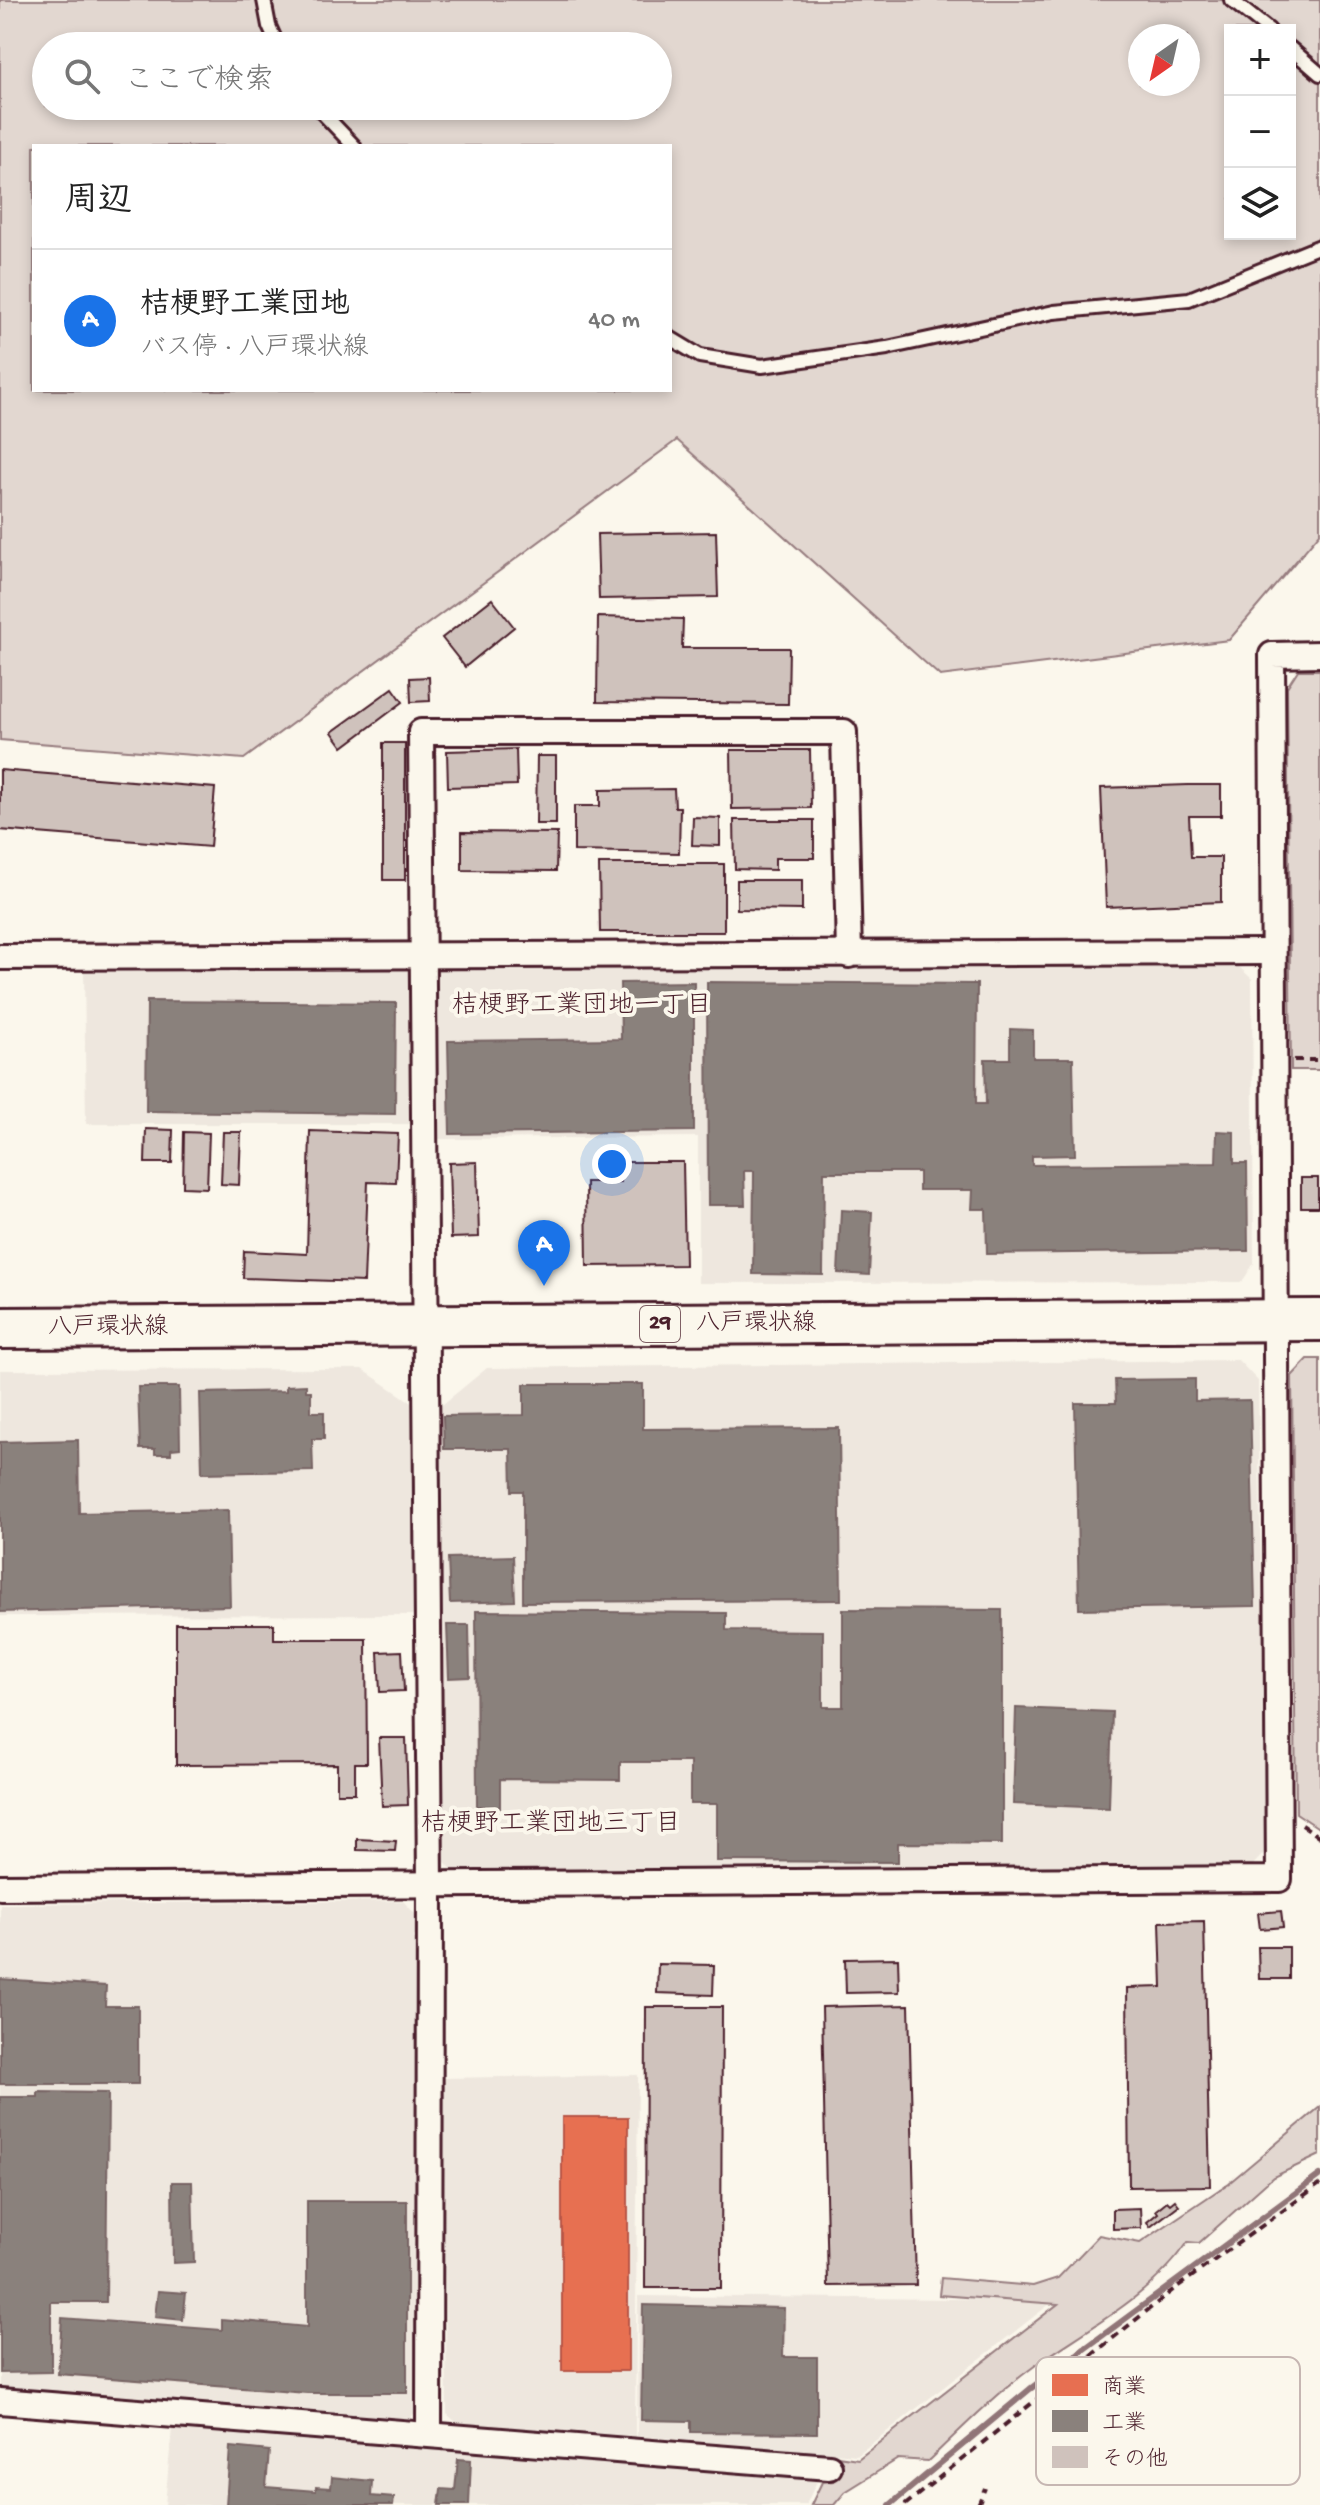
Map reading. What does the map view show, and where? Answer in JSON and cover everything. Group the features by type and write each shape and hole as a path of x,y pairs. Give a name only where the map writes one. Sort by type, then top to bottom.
{"main road":[{"name":"八戸環状線","path":"0,1328 1320,1320"}],"street":[{"path":"0,1887 1279,1879 1271,952 1272,655 1320,654"},
{"path":"429,2434 430,1884 421,732 844,732 849,955"},
{"path":"0,957 1271,952"},
{"path":"0,2401 829,2467"}],"lane":[{"path":"264,0 272,32"},
{"path":"1231,0 1261,24"},
{"path":"1296,53 1320,74"},
{"path":"329,120 352,144"},
{"path":"672,339 700,356 762,366 777,364 887,348 1054,312 1189,299 1320,246"}],"path":[{"path":"1089,2357 1173,2290 1320,2184"},
{"path":"905,2505 1036,2400"},
{"path":"978,2505 985,2488"}],"shaded area":[{"path":"0,0 1320,0 1320,533 1229,640 940,676 677,440 244,759 0,740"},
{"path":"1298,670 1320,670 1320,1070 1291,1070 1287,687"},
{"path":"84,967 1239,967 1252,979 1254,1263 1242,1282 698,1283 698,1137 438,1139 436,1124 86,1124"},
{"path":"1308,1359 1320,1359 1320,1829 1296,1813 1292,1376"},
{"path":"1238,1360 1258,1381 1266,1851 1250,1868 453,1871 441,1857 437,1409 487,1368"},
{"path":"362,1369 414,1404 414,1615 0,1616 0,1370"},
{"path":"403,1901 418,1917 419,2407 409,2420 0,2388 0,1904"},
{"path":"638,2075 635,2436 457,2423 447,2414 443,2078"},
{"path":"1320,2107 1320,2155 1273,2177 1199,2243 1188,2242 1140,2293 1048,2357 1036,2357 1036,2365 983,2408 928,2461 898,2459 845,2492 834,2505 811,2505 822,2482 833,2481 837,2456 858,2459 1058,2304 939,2295 941,2278 1033,2286 1058,2278 1099,2235 1140,2243 1229,2183"},
{"path":"638,2296 1055,2300 857,2455 637,2436"},
{"path":"172,2428 818,2479 806,2505 165,2505"}],"building: 商業":[{"path":"562,2117 628,2117 628,2371 562,2371"}],"building: 工業":[{"path":"694,982 694,1131 450,1134 448,1041 621,1039 620,983"},
{"path":"707,982 977,984 976,1104 986,1104 985,1059 1010,1059 1010,1029 1033,1030 1033,1058 1073,1058 1075,1155 1032,1156 1032,1165 1216,1163 1217,1131 1234,1132 1234,1163 1247,1163 1248,1251 987,1254 986,1209 972,1209 973,1190 919,1190 919,1172 824,1172 823,1275 753,1274 754,1171 744,1171 745,1205 708,1205"},
{"path":"147,1001 396,1003 395,1114 146,1111"},
{"path":"841,1210 872,1212 869,1275 838,1273"},
{"path":"1195,1379 1195,1401 1250,1400 1255,1606 1079,1609 1075,1403 1116,1403 1115,1380"},
{"path":"524,1384 643,1384 643,1429 839,1428 841,1600 523,1602 523,1491 512,1491 511,1449 444,1449 443,1416 524,1415"},
{"path":"306,1385 306,1391 311,1391 311,1412 324,1412 324,1439 312,1439 313,1471 202,1473 200,1393 286,1391 286,1386"},
{"path":"138,1387 179,1387 180,1448 171,1449 171,1454 155,1454 155,1449 140,1449"},
{"path":"78,1440 79,1513 228,1510 230,1606 0,1612 0,1442"},
{"path":"513,1556 515,1601 450,1603 448,1558"},
{"path":"843,1609 1002,1610 1002,1844 898,1843 898,1862 717,1861 717,1804 690,1804 690,1762 620,1762 620,1780 500,1779 500,1807 477,1806 476,1611 726,1613 726,1630 823,1631 823,1707 843,1707"},
{"path":"447,1625 469,1625 470,1677 449,1678"},
{"path":"1016,1708 1112,1712 1109,1808 1013,1804"},
{"path":"0,1979 106,1986 105,2006 138,2006 138,2084 0,2084"},
{"path":"38,2092 108,2093 106,2302 51,2302 51,2372 0,2373 0,2097 38,2097"},
{"path":"172,2182 192,2182 194,2262 173,2263"},
{"path":"307,2201 407,2201 407,2393 307,2393 58,2374 62,2318 222,2330 222,2319 307,2327"},
{"path":"158,2291 186,2293 183,2320 155,2317"},
{"path":"643,2305 784,2308 783,2357 817,2357 817,2433 691,2432 691,2421 641,2420"},
{"path":"230,2447 269,2451 266,2487 316,2491 316,2487 331,2488 332,2477 372,2481 371,2496 394,2498 393,2505 226,2505"},
{"path":"458,2459 471,2460 469,2505 439,2505 441,2489 455,2490"}],"building: その他":[{"path":"716,532 718,597 599,599 597,534"},
{"path":"492,599 514,627 465,667 442,638"},
{"path":"598,617 683,619 682,648 789,648 788,704 597,702"},
{"path":"429,677 430,701 411,702 410,678"},
{"path":"393,688 403,702 343,747 332,732"},
{"path":"383,743 405,743 405,880 383,880"},
{"path":"516,749 517,785 448,787 447,751"},
{"path":"731,750 810,750 811,808 732,809"},
{"path":"537,756 556,756 556,824 536,824"},
{"path":"0,770 215,788 210,847 0,830"},
{"path":"1221,785 1221,816 1189,816 1191,857 1221,857 1221,902 1106,907 1101,788"},
{"path":"674,789 675,807 680,807 679,853 574,851 574,806 600,806 600,790"},
{"path":"693,817 720,818 720,846 692,845"},
{"path":"734,820 814,820 814,858 775,858 775,870 735,869"},
{"path":"462,832 557,833 556,871 462,870"},
{"path":"599,864 724,864 724,932 600,932"},
{"path":"737,880 802,880 802,910 737,909"},
{"path":"146,1129 173,1130 172,1163 145,1163"},
{"path":"310,1131 398,1134 396,1183 368,1182 364,1282 243,1278 244,1251 307,1254"},
{"path":"184,1132 209,1133 207,1188 183,1187"},
{"path":"223,1132 241,1132 239,1185 221,1184"},
{"path":"477,1162 479,1237 451,1238 449,1163"},
{"path":"620,1162 683,1162 685,1265 587,1266 586,1182 620,1182"},
{"path":"1301,1178 1318,1178 1318,1207 1301,1207"},
{"path":"176,1624 274,1624 274,1639 366,1639 367,1763 355,1763 355,1793 337,1793 337,1764 176,1765"},
{"path":"402,1651 404,1691 380,1692 378,1652"},
{"path":"379,1738 406,1738 408,1805 382,1806"},
{"path":"357,1839 396,1841 395,1851 357,1850"},
{"path":"1281,1911 1283,1927 1260,1929 1258,1913"},
{"path":"1204,1921 1210,2186 1129,2187 1127,1988 1162,1987 1160,1922"},
{"path":"1258,1947 1289,1947 1289,1979 1259,1979"},
{"path":"898,1958 899,1992 846,1993 845,1959"},
{"path":"658,1964 714,1965 713,1995 657,1993"},
{"path":"909,2005 916,2285 828,2286 822,2007"},
{"path":"646,2007 722,2007 721,2288 645,2288"},
{"path":"1175,2200 1179,2205 1150,2227 1147,2222 1158,2213 1156,2210 1167,2201 1170,2204"},
{"path":"1140,2208 1141,2228 1113,2229 1113,2209"}],"waterway":[{"path":"1073,2357 1320,2175"},
{"path":"890,2505 1036,2385"}],"place":[{"name":"桔梗野工業団地","path":"544,1286"}],"district":[{"name":"桔梗野工業団地一丁目","path":"582,1007"},
{"name":"桔梗野工業団地三丁目","path":"551,1825"}]}
